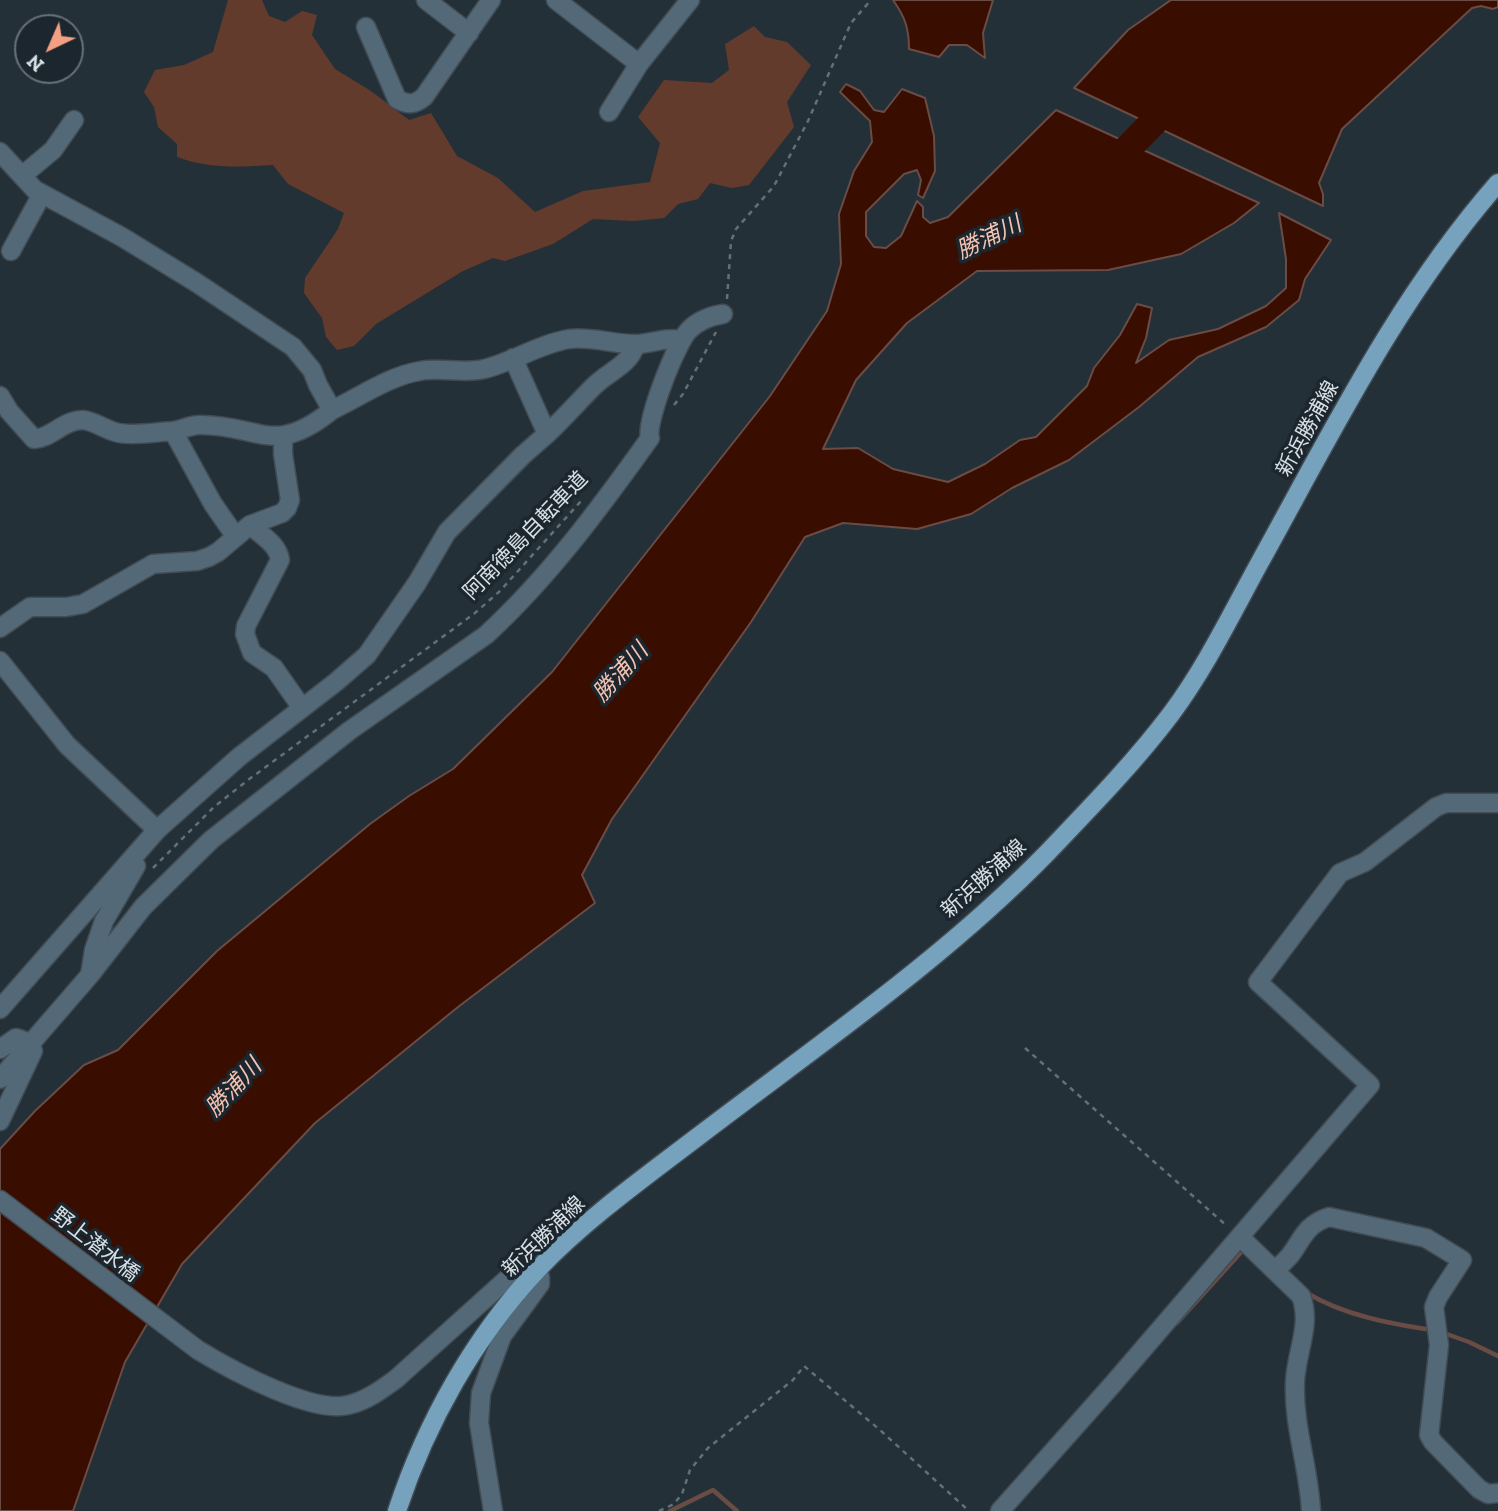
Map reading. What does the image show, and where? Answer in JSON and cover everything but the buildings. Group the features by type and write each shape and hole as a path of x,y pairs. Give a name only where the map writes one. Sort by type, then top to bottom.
{"main road":[{"name":"新浜勝浦線","path":"397,1511 430,1429 458,1377 487,1332 537,1270 631,1188 912,972 991,906 1046,854 1172,712 1222,631 1342,414 1417,287 1498,183"}],"street":[{"path":"426,0 469,33"},
{"path":"366,27 397,99 407,105 417,103 424,97 491,0"},
{"path":"556,0 639,64"},
{"path":"609,112 639,64 690,0"},
{"path":"23,175 53,150 74,120"},
{"path":"0,152 35,190 122,237 286,342 313,370 332,410"},
{"path":"11,251 42,194"},
{"path":"0,1079 90,975 143,907 211,840 349,731 486,635 506,617 586,525 650,438 648,432 670,363 681,340 689,329 703,319 723,314"},
{"path":"0,396 9,411 34,439 39,439 67,422 85,420 119,433 173,431 206,425 258,435 283,436 306,429 332,410 416,371 476,371 501,365 513,358 569,339 591,338 636,344 671,338 681,340"},
{"path":"0,1009 153,833 239,757 367,655 417,583 447,532 523,455 573,411 593,387 618,369 632,355 636,344"},
{"path":"513,358 547,434"},
{"path":"173,431 213,504 243,531 272,544 279,553 280,560 246,626 245,634 252,653 274,668 302,708"},
{"path":"0,628 30,607 83,604 153,564 197,561 209,557 243,531 282,513 290,500 283,436"},
{"path":"0,661 67,745 153,833"},
{"path":"1000,1511 1370,1085 1258,982 1340,873 1366,862 1436,807 1446,803 1498,803"},
{"path":"90,975 94,950 104,921 153,833"},
{"path":"0,1049 16,1038 30,1043 33,1051 0,1121"},
{"name":"野上潜水橋","path":"0,1200 198,1350 242,1374 313,1404 331,1407 346,1406 375,1394 396,1379 517,1270 531,1266 537,1270"},
{"path":"1275,1269 1293,1254 1306,1229 1329,1217 1426,1238 1462,1260 1434,1307 1438,1345 1429,1435 1479,1489 1488,1494 1498,1493"},
{"path":"1240,1237 1301,1296 1305,1308 1305,1324 1295,1378 1295,1404 1311,1511"},
{"path":"493,1511 479,1423 481,1393 502,1336 540,1284 537,1270"}],"path":[{"path":"648,432 683,394 712,343 729,288 731,241 736,229 774,186 808,121 851,23 870,0"},
{"name":"阿南徳島自転車道","path":"145,876 223,800 475,613 499,591 585,497"},
{"path":"1025,1048 1240,1237"},
{"path":"659,1511 674,1504 682,1494 690,1470 708,1448 793,1380 804,1366 969,1511"}],"shaded area":[{"path":"228,0 262,0 269,16 285,22 302,11 317,15 312,35 335,69 371,91 409,120 431,113 457,156 498,178 535,212 583,191 650,182 660,143 638,117 664,80 712,83 729,70 725,44 754,26 765,37 787,42 811,65 787,102 794,127 749,185 732,188 710,183 698,199 678,204 664,218 634,221 593,219 553,244 505,261 493,258 463,271 376,324 354,346 337,350 326,337 322,318 304,293 305,278 338,229 344,213 288,184 273,165 213,165 177,157 177,144 158,127 154,107 144,92 155,70 184,65 213,52"}],"water":[{"path":"893,0 993,0 983,33 985,58 967,45 949,45 939,57 909,49 906,23"},
{"path":"1171,0 1498,0 1498,7 1472,8 1342,129 1319,183 1323,206 1074,88 1128,30"},
{"path":"846,84 860,91 874,110 884,112 902,89 925,98 934,136 935,171 923,198 918,195 921,180 917,170 904,174 866,212 866,236 874,247 886,248 901,236 917,201 923,207 923,217 930,223 948,217 1056,110 1259,203 1234,223 1181,254 1108,270 977,271 907,323 856,380 823,449 858,448 893,469 948,482 985,464 1020,440 1036,437 1087,386 1094,368 1120,335 1137,304 1152,308 1146,338 1136,363 1169,340 1218,329 1266,306 1286,288 1286,259 1279,213 1331,240 1305,279 1299,300 1266,327 1198,357 1139,407 1069,460 1012,488 971,514 917,529 843,523 805,537 751,622 612,819 582,875 595,903 458,1007 315,1123 182,1264 125,1362 73,1511 0,1511 0,1149 35,1111 84,1065 118,1050 217,951 370,824 453,769 552,672 770,396 827,311 841,264 839,214 854,171 872,142 870,121 840,92"}],"waterway":[{"name":"勝浦川","path":"1105,172 1176,99"},
{"path":"1177,1323 1244,1249"},
{"path":"1307,1293 1352,1313 1432,1330"},
{"path":"1441,1332 1498,1356"},
{"path":"670,1511 713,1490 737,1511"}]}
